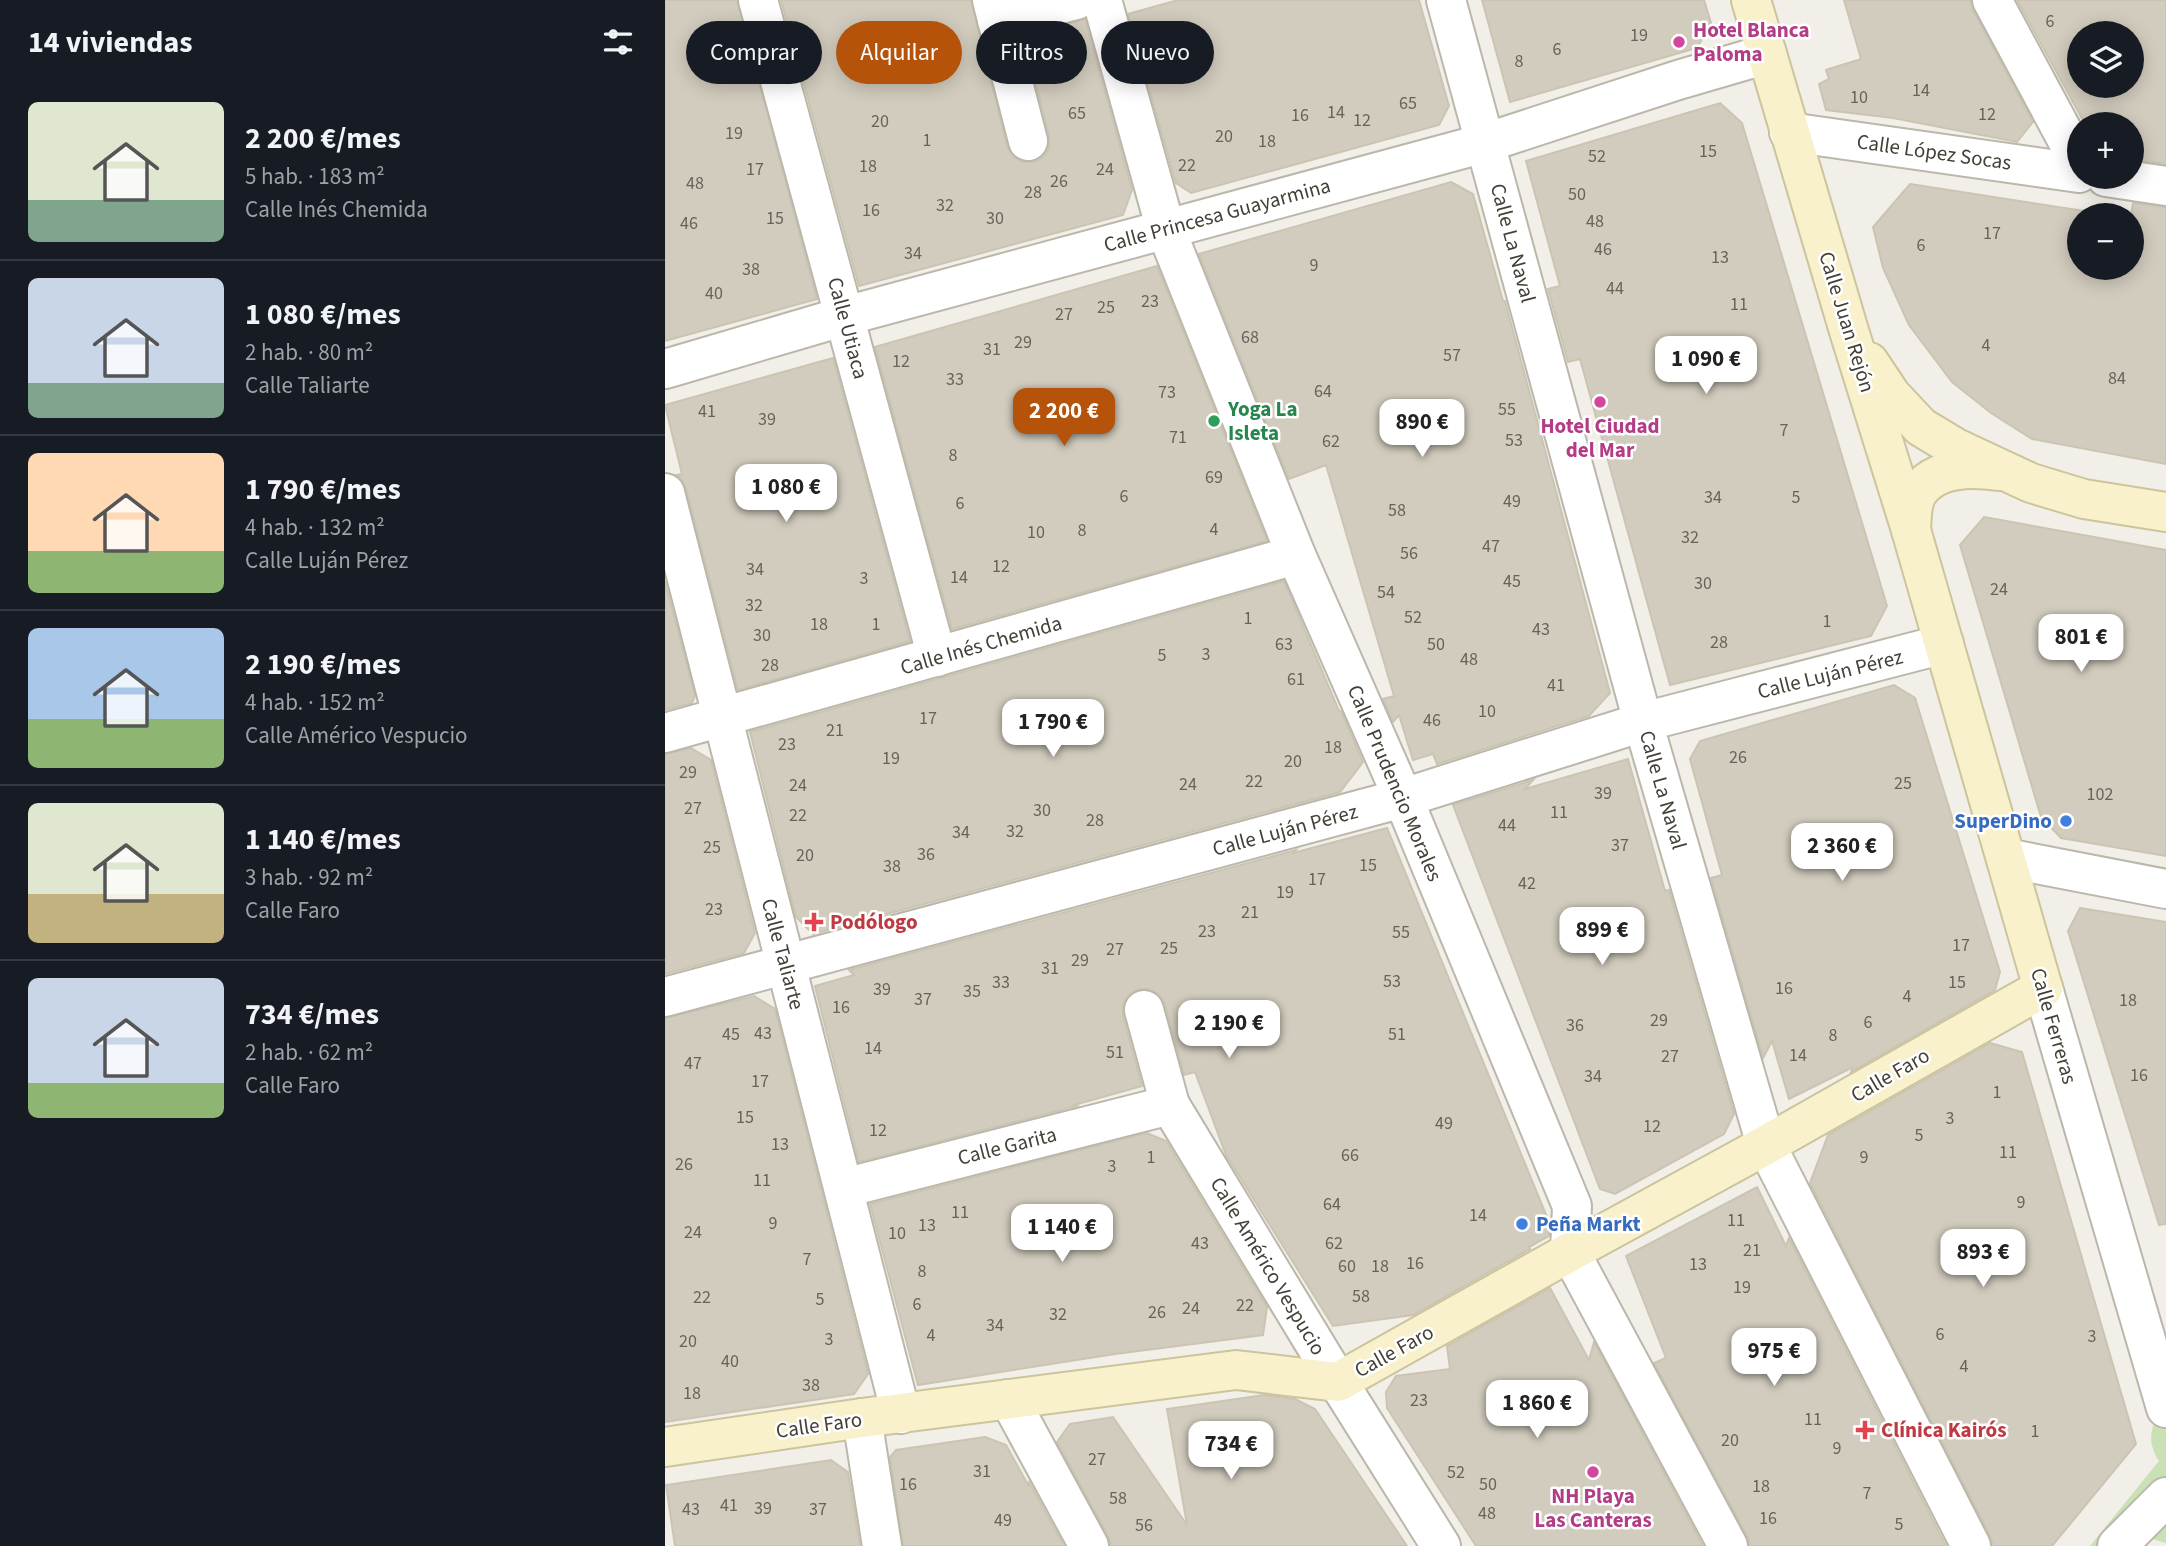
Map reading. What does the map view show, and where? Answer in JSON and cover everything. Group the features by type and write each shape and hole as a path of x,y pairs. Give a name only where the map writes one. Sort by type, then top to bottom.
{"street":[{"name":"Calle Utiaca","path":"758,0 937,657"},
{"path":"1028,141 994,10 1076,0"},
{"name":"Calle Prudencio Morales","path":"1102,0 1166,230 1296,555 1403,798 1572,1206 1570,1252"},
{"name":"Calle La Naval","path":"1446,0 1643,722 1766,1145 1971,1546"},
{"name":"Calle Juan Rejón","path":"1751,0 1944,644"},
{"path":"1992,0 2067,140"},
{"name":"Calle Princesa Guayarmina","path":"665,369 845,316 1485,143 1767,54"},
{"name":"Calle López Socas","path":"1789,132 2067,171"},
{"path":"2144,183 2166,186"},
{"path":"1849,331 1891,395 1921,427 2004,472 2031,483 2084,499 2166,512"},
{"path":"1911,530 1912,506 1918,493 1940,475 1979,468 2004,472"},
{"name":"Calle Taliarte","path":"665,493 901,1414"},
{"name":"Calle Inés Chemida","path":"665,733 1296,555"},
{"name":"Calle Luján Pérez","path":"665,997 1403,798 1643,722 1944,644"},
{"name":"Calle Ferreras","path":"1944,644 2166,1408"},
{"path":"2005,859 2166,889"},
{"name":"Calle Faro","path":"665,1447 862,1418 1236,1370 1338,1382 2043,988"},
{"name":"Calle Américo Vespucio","path":"1144,1010 1170,1105 1441,1546"},
{"name":"Calle Garita","path":"844,1188 1170,1105"},
{"path":"1570,1252 1728,1546"},
{"path":"1009,1399 1089,1546"},
{"path":"862,1418 882,1546"},
{"path":"2117,1546 2166,1497"}],"green space":[{"path":"2166,1405 2166,1543 2152,1539 2145,1546 2090,1546 2159,1461 2151,1439 2154,1425"}],"building":[{"path":"665,0 737,0 743,21 686,21 686,84 759,84 817,299 665,341"},
{"path":"781,0 971,0 976,21 976,84 992,84 1007,146 1013,157 1023,162 1034,162 1043,157 1049,148 1049,136 1036,84 1087,84 1087,26 1132,190 1123,215 859,286 804,84 822,84 822,21 787,21"},
{"path":"1178,0 1419,0 1449,106 1439,125 1191,193 1176,183 1148,84 1214,84 1214,21 1130,21 1128,14"},
{"path":"1482,0 1704,0 1711,23 1697,48 1510,102"},
{"path":"1844,0 1970,0 2033,122 2017,142 1893,118 1826,110 1819,84 1829,79 1826,70 1861,59"},
{"path":"2017,0 2166,0 2166,164 2144,161 2144,112 2078,112 2071,98 2144,98 2144,21 2067,21 2067,91"},
{"path":"1720,103 1742,123 1887,606 1871,636 1670,685 1580,359 1568,362 1548,289 1560,286 1526,161"},
{"path":"1451,182 1473,194 1505,301 1610,693 1589,716 1437,764 1433,754 1413,760 1399,715 1393,722 1383,699 1394,696 1326,465 1289,479 1199,254"},
{"path":"1910,184 2067,208 2067,280 2144,280 2144,204 2166,207 2166,464 2032,439 1991,413 1952,382 1909,325 1883,268 1873,227"},
{"path":"1157,266 1267,541 952,629 875,347"},
{"path":"833,358 910,641 738,690 686,488 681,478 676,475 682,474 665,405"},
{"path":"1984,517 2166,550 2166,856 2061,838 2041,817 1960,545"},
{"path":"665,581 695,696 692,703 665,710"},
{"path":"1284,581 1363,762 1340,792 813,934 796,917 750,732"},
{"path":"1894,685 1915,698 2000,972 1995,990 1851,1072 1853,1067 1789,1099 1772,1041 1763,1058 1711,878 1722,875 1690,759 1700,741"},
{"path":"691,748 711,760 755,933 744,953 665,974 665,754"},
{"path":"1628,759 1665,891 1669,890 1734,1114 1724,1134 1615,1194 1600,1189 1453,805 1533,780 1525,789"},
{"path":"1387,828 1549,1222 1549,1236 1529,1247 1530,1249 1413,1315 1333,1326 1226,1155 1195,1072 1184,1075 1165,1004 1159,994 1149,989 1139,989 1129,994 1123,1005 1123,1016 1142,1086 1074,1105 1077,1106 859,1162 815,986 854,975 849,970"},
{"path":"2080,908 2166,922 2166,1224 2159,1225 2068,931"},
{"path":"754,996 775,1009 868,1374 854,1394 665,1422 665,1018"},
{"path":"1990,1043 2022,1052 2136,1444 2052,1546 1993,1546 1810,1183 1828,1135"},
{"path":"1147,1133 1166,1141 1267,1307 1263,1335 1115,1354 918,1385 870,1204"},
{"path":"1757,1187 1786,1246 1789,1238 1946,1546 1750,1546 1654,1363 1666,1358 1626,1256"},
{"path":"1550,1288 1589,1360 1594,1342 1703,1546 1476,1546 1387,1408 1386,1392 1396,1376 1450,1369 1447,1346"},
{"path":"1264,1395 1295,1399 1315,1409 1407,1546 1111,1546 1057,1442 1070,1424 1113,1417 1187,1525 1167,1409"},
{"path":"985,1437 1006,1445 1064,1546 903,1546 890,1457 896,1450"},
{"path":"831,1460 848,1472 860,1546 675,1546 666,1485"}],"place":[{"name":"Hotel Blanca Paloma","path":"1679,42"},
{"name":"Hotel Ciudad del Mar","path":"1600,402"},
{"name":"Yoga La Isleta","path":"1214,421"},
{"name":"SuperDino","path":"2066,821"},
{"name":"Podólogo","path":"814,922"},
{"name":"Peña Markt","path":"1522,1224"},
{"name":"Clínica Kairós","path":"1865,1430"},
{"name":"NH Playa Las Canteras","path":"1593,1472"}]}
